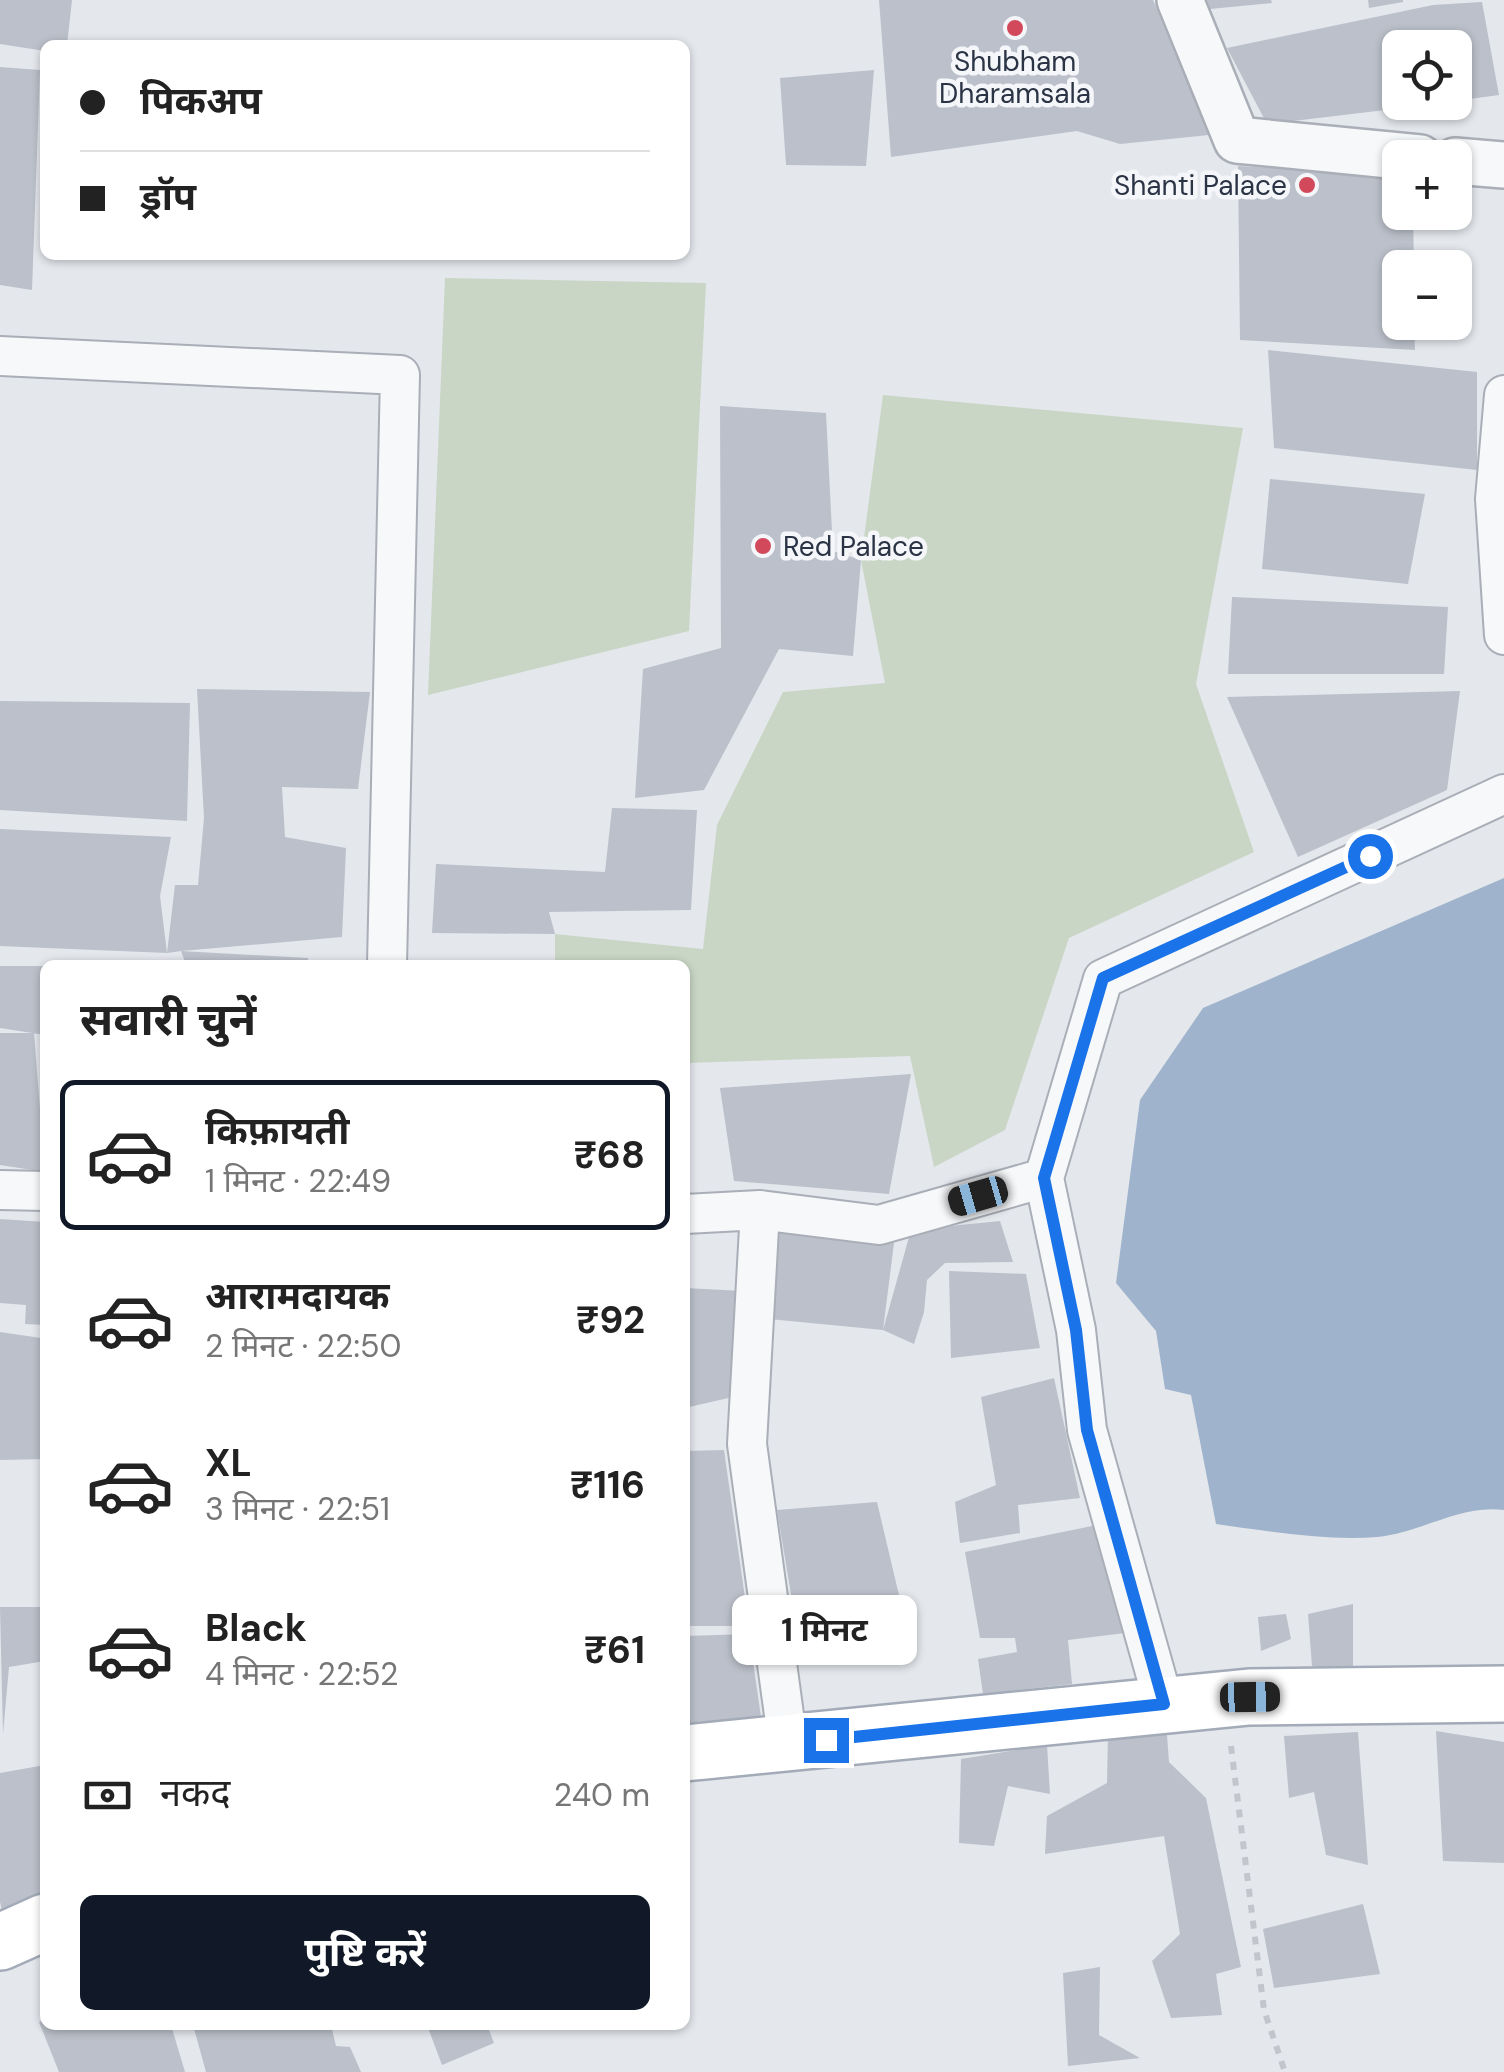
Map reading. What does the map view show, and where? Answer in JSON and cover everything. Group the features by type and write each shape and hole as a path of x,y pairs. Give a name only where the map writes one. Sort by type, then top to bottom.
{"main road":[{"path":"690,1753 1250,1697 1504,1694"},
{"path":"0,1942 40,1924"}],"street":[{"path":"1180,0 1238,140 1382,154"},
{"path":"1472,162 1504,165"},
{"path":"0,356 400,375 387,960"},
{"path":"1504,395 1495,500 1504,635"},
{"path":"1164,1704 1087,1430 1076,1330 1044,1178 1103,978 1504,794"},
{"path":"690,1214 760,1210 879,1225 1044,1178"},
{"path":"0,1190 40,1191"},
{"path":"760,1210 747,1444 788,1744"}],"path":[{"path":"1230,1742 1264,2010 1285,2072"}],"green space":[{"path":"445,278 706,283 689,631 428,695"},
{"path":"883,395 1243,428 1196,684 1254,852 1069,938 1005,1130 934,1167 910,1056 690,1063 690,960 555,960 555,934 703,949 717,825 783,692 885,683 861,560"}],"water":[{"path":"1504,878 1504,1510 1472,1511 1393,1534 1357,1538 1216,1524 1191,1395 1165,1389 1156,1331 1116,1283 1140,1100 1203,1008"}],"building":[{"path":"0,0 72,0 68,40 40,40 40,50 0,44"},
{"path":"879,0 1153,0 1209,135 1120,144 1077,131 891,157"},
{"path":"1207,0 1271,0 1272,3 1210,9"},
{"path":"1368,0 1403,0 1403,2 1369,8"},
{"path":"1482,2 1499,95 1472,99 1472,30 1382,30 1382,110 1267,124 1227,48 1433,5"},
{"path":"0,67 40,70 32,290 0,285"},
{"path":"874,70 866,166 786,165 780,78"},
{"path":"1238,166 1382,174 1382,230 1413,230 1414,250 1382,250 1382,340 1415,340 1415,350 1240,340"},
{"path":"1268,350 1477,372 1477,470 1274,448"},
{"path":"720,406 826,413 833,551 861,560 853,656 779,649 704,790 635,798 643,669 721,648"},
{"path":"1270,479 1425,494 1408,584 1262,569"},
{"path":"1232,597 1448,607 1444,674 1228,674"},
{"path":"197,689 370,692 358,789 282,787 285,837 346,848 342,937 167,953 175,885 198,885 204,818"},
{"path":"1460,691 1447,790 1298,857 1227,697"},
{"path":"0,701 190,703 187,821 0,810"},
{"path":"612,808 697,810 691,910 549,912 555,934 432,933 436,864 605,872"},
{"path":"0,829 171,837 160,896 167,953 0,946"},
{"path":"181,951 308,960 184,960"},
{"path":"0,966 40,966 40,1034 0,1028"},
{"path":"0,1033 34,1033 40,1171 0,1165"},
{"path":"911,1074 889,1194 734,1181 720,1088"},
{"path":"0,1219 40,1222 40,1325 25,1324 26,1305 0,1303"},
{"path":"1000,1221 1013,1262 945,1263 927,1280 924,1312 914,1344 883,1330 911,1230"},
{"path":"774,1226 894,1243 883,1330 769,1319"},
{"path":"949,1271 1026,1274 1040,1348 951,1358"},
{"path":"690,1288 743,1291 737,1396 690,1407"},
{"path":"0,1332 40,1338 40,1459 0,1460"},
{"path":"1054,1378 1080,1498 1018,1505 1020,1533 960,1543 955,1502 996,1485 981,1397"},
{"path":"724,1450 749,1626 690,1626 690,1451"},
{"path":"877,1502 906,1625 798,1636 777,1510"},
{"path":"1102,1524 1125,1633 1068,1640 1072,1684 983,1694 978,1659 1017,1652 1015,1638 980,1638 965,1552"},
{"path":"1353,1604 1353,1672 1312,1666 1308,1614"},
{"path":"0,1607 40,1607 40,1662 9,1667 3,1734"},
{"path":"1286,1614 1291,1639 1261,1651 1258,1617"},
{"path":"749,1634 761,1717 690,1723 690,1636"},
{"path":"1166,1721 1169,1762 1206,1798 1241,1967 1216,1974 1222,2015 1171,2018 1152,1961 1180,1934 1164,1836 1045,1854 1047,1816 1107,1783 1108,1731"},
{"path":"1436,1731 1504,1742 1504,1863 1443,1861"},
{"path":"1358,1732 1368,1865 1326,1855 1314,1792 1289,1798 1284,1736"},
{"path":"1047,1745 1050,1794 1008,1786 994,1846 959,1843 961,1759"},
{"path":"40,1766 40,1908 5,1923 0,1902 0,1773"},
{"path":"1363,1904 1380,1974 1274,1988 1263,1929"},
{"path":"1100,1967 1099,2035 1140,2058 1068,2066 1063,1973"},
{"path":"42,2030 172,2030 185,2072 59,2072"},
{"path":"194,2030 332,2030 336,2046 350,2047 361,2072 206,2072"},
{"path":"429,2030 489,2030 494,2043 442,2065"}],"place":[{"name":"Shubham Dharamsala","path":"1015,28"},
{"name":"Shanti Palace","path":"1307,185"},
{"name":"Red Palace","path":"763,546"}],"route":[{"path":"826,1740 1164,1704 1087,1430 1076,1330 1044,1178 1103,978 1370,856"}]}
